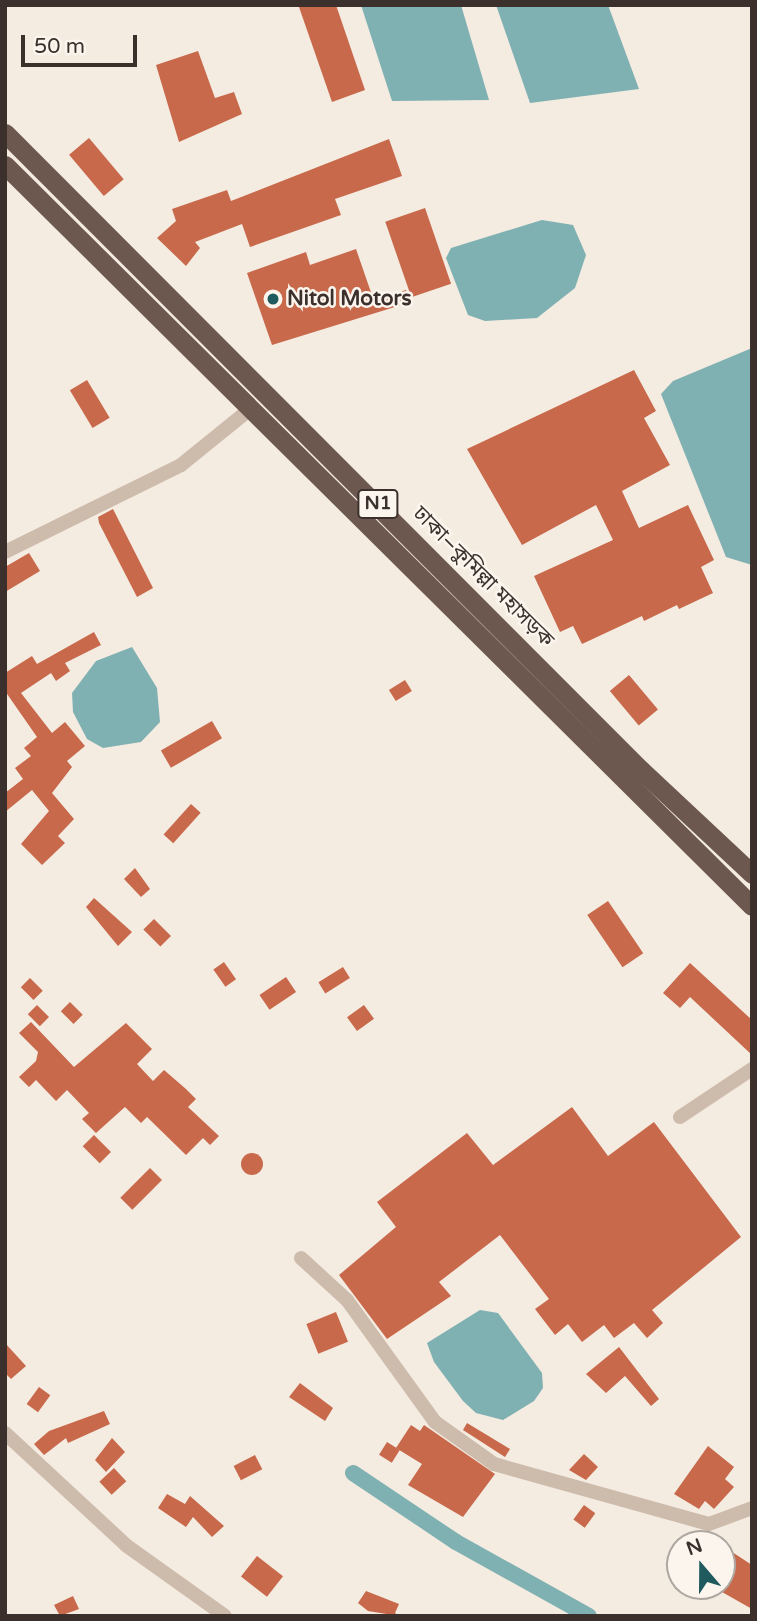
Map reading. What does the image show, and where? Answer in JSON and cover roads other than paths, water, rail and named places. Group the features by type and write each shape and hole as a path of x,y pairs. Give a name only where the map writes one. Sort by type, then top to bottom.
{"highway":[{"name":"ঢাকা–কুমিল্লা মহাসড়ক","path":"5,133 641,770 752,874"},
{"name":"ঢাকা–কুমিল্লা মহাসড়ক","path":"5,166 752,906"}],"street":[{"path":"5,552 181,465 249,410"},
{"path":"680,1117 752,1069"},
{"path":"301,1258 347,1300 435,1422 494,1464 709,1524 752,1508"},
{"path":"5,1433 127,1546 225,1616"}],"water":[{"path":"361,5 461,5 489,100 392,101"},
{"path":"496,5 608,5 639,89 530,103"},
{"path":"542,220 573,225 586,255 575,288 537,318 485,321 468,315 446,258 451,248"},
{"path":"752,348 752,565 726,557 661,394 673,381"},
{"path":"132,647 157,688 160,722 141,742 103,748 87,739 73,712 72,693 96,661"},
{"path":"480,1310 498,1313 542,1373 543,1388 534,1401 503,1420 476,1413 463,1401 434,1362 427,1343"}],"waterway":[{"path":"353,1473 456,1542 589,1616"}],"place":[{"name":"Nitol Motors","path":"273,299"}]}
